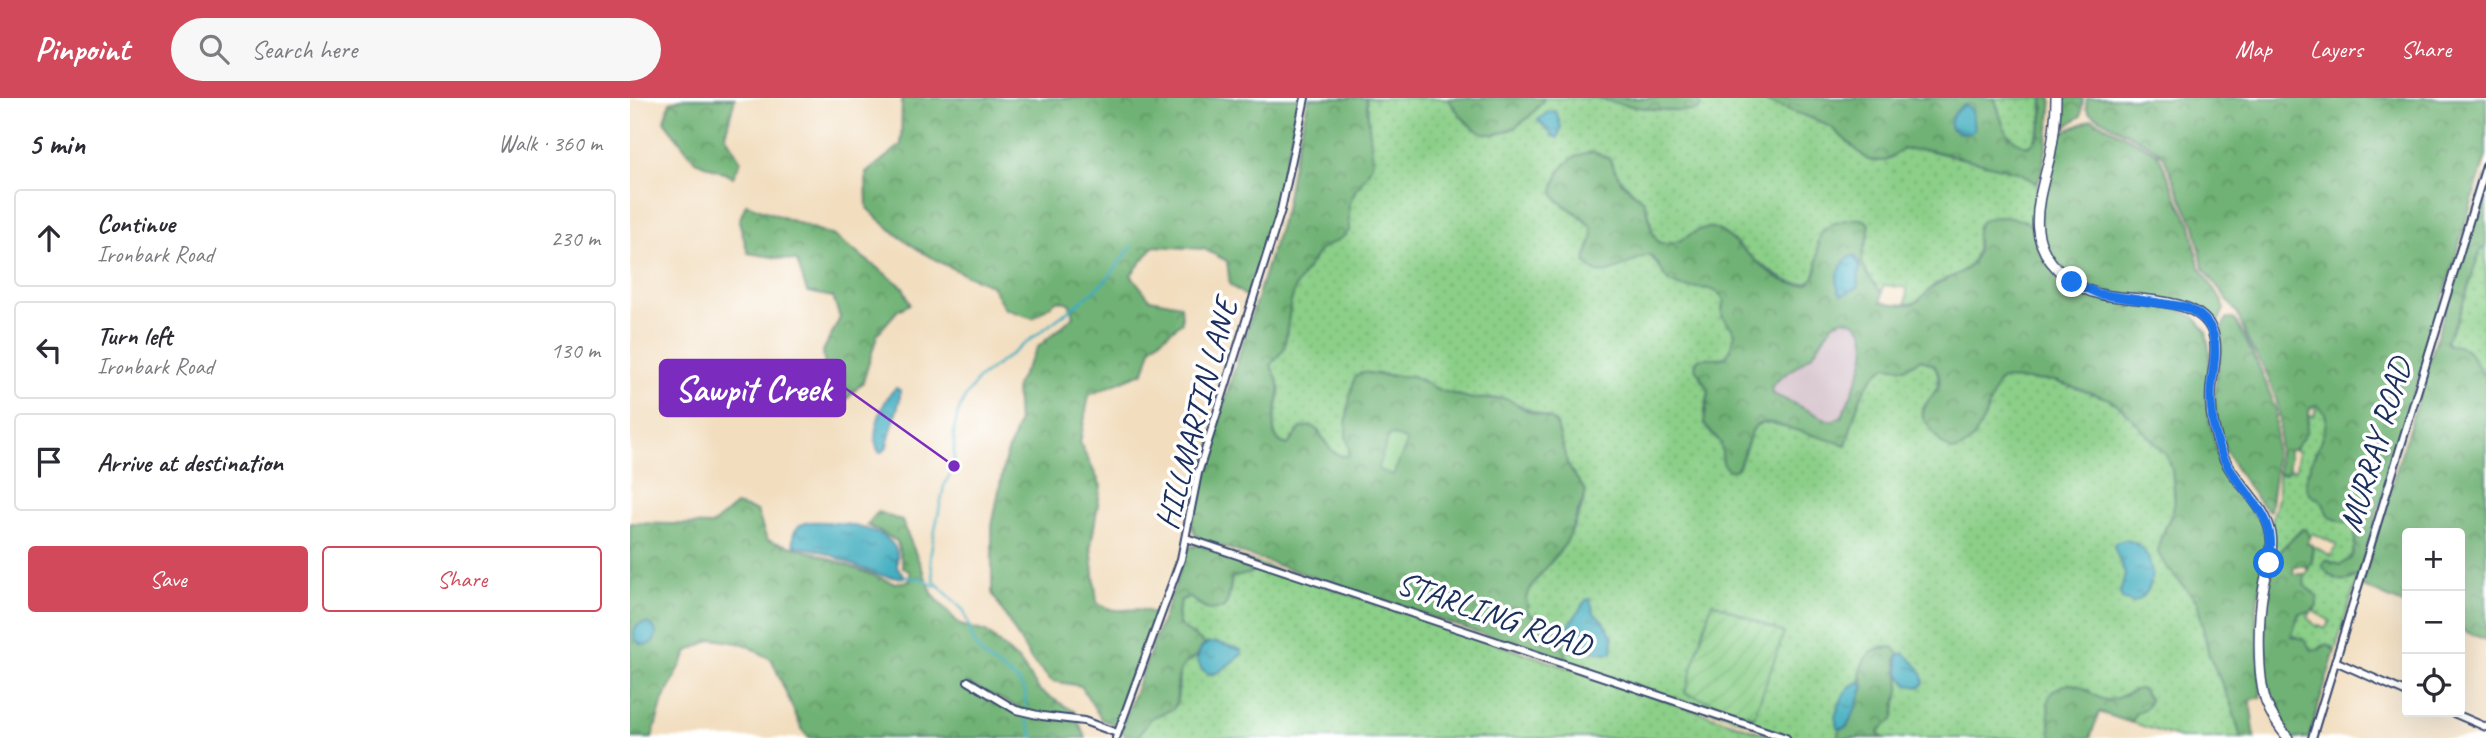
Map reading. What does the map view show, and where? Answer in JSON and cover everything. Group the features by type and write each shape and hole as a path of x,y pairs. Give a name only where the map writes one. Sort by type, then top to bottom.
{"street":[{"name":"HILLMARTIN LANE","path":"1117,735 1174,582 1203,455 1280,210 1305,98"},
{"path":"2056,98 2052,145 2037,210 2038,231 2049,259 2063,275 2086,290 2185,307 2202,316 2212,328 2215,348 2211,402 2216,436 2226,463 2262,511 2270,531 2271,555 2260,611 2262,680 2269,709 2288,738"},
{"name":"MURRAY ROAD","path":"2312,738 2486,166"},
{"name":"STARLING ROAD","path":"1186,538 1786,738"},
{"path":"2335,661 2402,691"},
{"path":"968,681 1016,710 1042,716 1084,720 1117,735"},
{"path":"2463,717 2486,727"}],"shaded area":[{"path":"1844,319 1857,323 1864,330 1867,344 1862,365 1842,416 1828,420 1773,394 1771,389 1774,383 1813,354 1833,323"}],"green space":[{"path":"684,98 735,98 725,135 741,161 733,177 695,161 664,121 670,102"},
{"path":"902,98 1300,98 1276,205 1247,297 1230,285 1227,261 1204,249 1154,246 1131,275 1150,299 1181,305 1182,322 1152,346 1144,372 1089,395 1080,443 1101,486 1091,545 1097,603 1113,610 1141,609 1156,615 1115,725 1102,720 1081,686 1052,681 1032,661 992,593 992,526 1005,460 1018,424 1016,386 1037,348 1074,316 1069,303 1058,300 1033,318 1005,309 991,285 924,253 880,221 867,208 866,173 901,145"},
{"path":"1309,98 1366,98 1373,161 1349,205 1349,231 1318,252 1296,286 1284,349 1271,365 1279,386 1274,420 1275,436 1288,445 1301,428 1312,426 1331,450 1341,456 1348,456 1346,434 1349,405 1355,377 1362,372 1385,376 1413,376 1439,390 1472,399 1508,399 1526,410 1553,420 1568,466 1586,492 1566,543 1533,584 1526,598 1528,612 1552,630 1562,642 1568,663 1203,540 1193,529 1193,506 1199,482 1285,209"},
{"path":"1366,98 1447,98 1473,128 1493,134 1523,122 1544,98 1595,98 1648,109 1696,111 1701,106 1696,98 1757,98 1832,128 1868,160 1876,162 1890,158 1899,150 1918,148 2016,171 2039,180 2033,205 2032,228 2024,220 1985,219 1977,232 1978,248 1971,264 1960,273 1934,285 1918,302 1906,305 1907,288 1884,285 1882,293 1864,269 1861,258 1869,229 1818,242 1818,262 1813,279 1798,284 1781,278 1752,258 1739,254 1684,241 1661,244 1653,235 1647,207 1618,175 1561,169 1554,188 1558,201 1591,227 1593,236 1586,256 1605,272 1650,255 1680,287 1710,289 1720,294 1724,300 1724,319 1735,333 1729,354 1721,358 1701,358 1695,363 1709,391 1704,413 1708,430 1721,443 1723,463 1740,464 1752,431 1758,424 1763,423 1772,423 1846,444 1859,400 1870,381 1887,366 1905,368 1921,359 1934,365 1938,377 1937,388 1922,409 1923,418 1973,439 1997,384 2002,379 2055,381 2109,399 2123,409 2168,457 2175,505 2159,543 2165,565 2197,601 2209,655 2231,704 2241,738 2180,738 2099,712 2090,738 1884,738 1878,731 1894,717 1900,675 1908,685 1919,669 1905,654 1899,654 1886,646 1867,657 1860,673 1860,682 1851,686 1845,694 1836,714 1840,729 1837,738 1795,738 1568,663 1558,637 1532,615 1525,604 1528,590 1556,557 1568,537 1586,492 1568,466 1557,426 1548,418 1503,398 1472,399 1439,390 1418,378 1362,372 1355,377 1346,435 1350,449 1348,456 1343,457 1330,450 1318,430 1298,431 1288,445 1276,437 1274,421 1280,389 1272,363 1284,346 1291,298 1299,279 1322,248 1349,231 1349,205 1355,191 1369,129"},
{"path":"1447,98 1544,98 1523,122 1493,134 1473,128"},
{"path":"1595,98 1696,98 1701,106 1696,111 1670,111"},
{"path":"1757,98 1994,98 2008,133 2018,143 2027,146 2033,143 2040,132 2043,98 2052,98 2044,160 2039,180 2035,183 2021,173 1930,150 1903,149 1884,161 1868,160 1832,128"},
{"path":"1994,98 2043,98 2041,124 2033,144 2023,146 2009,136"},
{"path":"2060,98 2083,98 2081,116 2062,129 2058,127"},
{"path":"2087,98 2486,98 2486,156 2359,573 2349,580 2333,577 2322,564 2326,560 2340,565 2351,558 2355,545 2355,526 2329,517 2322,502 2310,495 2306,486 2310,466 2324,432 2325,413 2317,405 2310,408 2306,433 2294,450 2289,450 2289,470 2285,474 2278,473 2280,418 2277,402 2266,372 2249,343 2237,313 2203,267 2195,225 2163,155 2089,113 2086,108"},
{"path":"2092,119 2158,153 2191,224 2199,266 2223,303 2224,309 2218,323 2211,321 2205,314 2090,287 2058,264 2048,248 2042,233 2041,208 2057,138 2061,133"},
{"path":"1594,152 1609,158 1622,183 1644,201 1658,242 1674,243 1702,229 1718,230 1785,281 1809,283 1816,271 1822,231 1840,221 1862,219 1868,222 1869,234 1862,261 1867,274 1882,293 1881,302 1902,305 1914,303 1934,286 1969,266 1977,251 1977,230 1980,223 1990,218 2005,217 2031,225 2038,248 2046,262 2070,286 2091,296 2177,309 2195,317 2206,331 2210,353 2206,402 2217,453 2226,472 2259,514 2267,537 2267,552 2256,608 2261,697 2250,700 2255,738 2241,738 2231,704 2209,655 2197,601 2165,565 2158,553 2159,542 2173,512 2175,498 2168,457 2123,409 2109,399 2055,381 2002,379 1997,384 1982,424 1970,442 1953,451 1941,443 1923,418 1926,404 1940,382 1934,365 1921,359 1905,368 1887,366 1870,381 1859,401 1846,445 1772,423 1760,423 1752,431 1738,468 1728,470 1723,463 1721,443 1704,423 1709,391 1695,368 1697,360 1725,358 1731,348 1735,333 1722,317 1724,300 1711,289 1687,288 1674,284 1666,278 1650,255 1607,272 1598,272 1591,268 1585,260 1592,239 1590,226 1553,192 1558,176 1566,164 1578,155","holes":["1851,256 1856,256 1859,262 1858,287 1839,292 1840,272","1844,319 1857,324 1864,334 1866,346 1859,376 1842,416 1828,420 1773,394 1771,389 1774,383 1813,354 1833,323"]},
{"path":"2486,176 2486,247 2480,251 2458,318 2446,340 2449,345 2464,348 2469,352 2486,376 2486,640 2465,631 2465,528 2402,528 2402,604 2361,586"},
{"path":"746,204 834,236 903,287 910,304 898,310 878,333 863,382 847,399 828,397 823,351 840,318 833,297 807,292 797,261 748,253 739,221"},
{"path":"2486,247 2486,376 2469,352 2464,348 2449,345 2446,340 2458,318 2480,251"},
{"path":"2227,318 2236,321 2262,373 2276,410 2275,475 2270,511 2258,501 2234,466 2223,443 2216,418 2215,387 2221,331"},
{"path":"2313,405 2321,409 2326,423 2309,468 2307,491 2322,501 2329,517 2355,527 2354,545 2349,558 2340,565 2325,560 2322,564 2333,578 2338,580 2349,580 2359,573 2335,651 2331,646 2323,645 2318,650 2312,650 2291,635 2300,612 2311,612 2308,618 2317,627 2318,625 2325,629 2330,621 2313,611 2316,608 2303,581 2313,557 2312,545 2331,556 2337,545 2313,533 2310,537 2307,531 2302,529 2274,556 2272,520 2278,499 2278,473 2296,470 2298,451 2294,450 2306,433 2309,415 2314,416 2316,409 2311,407"},
{"path":"1389,436 1407,443 1393,475 1379,470 1378,467"},
{"path":"736,505 757,511 767,540 815,553 893,583 910,581 910,572 903,567 897,541 867,525 878,512 902,521 933,595 960,625 986,632 1019,661 1040,691 1075,712 1077,717 1041,714 1022,709 966,683 1011,709 1078,721 1086,738 809,738 802,730 772,660 744,644 713,639 688,651 663,700 652,738 630,738 630,523 712,525"},
{"path":"2303,529 2310,537 2307,543 2312,545 2312,560 2307,571 2307,566 2294,566 2293,574 2305,574 2304,585 2317,596 2317,606 2311,612 2299,613 2291,636 2303,639 2312,650 2318,650 2327,644 2335,651 2309,738 2292,738 2266,690 2264,610 2274,556"},
{"path":"1200,545 1256,563 1247,574 1232,577 1228,600 1223,608 1209,610 1189,597 1181,600 1177,615 1179,625 1205,644 1198,655 1180,671 1174,708 1151,718 1137,738 1126,738 1121,729 1186,551 1192,546"},
{"path":"1256,563 1777,738 1137,738 1151,718 1176,705 1179,677 1189,660 1197,657 1202,669 1213,675 1239,657 1241,650 1218,643 1205,644 1182,629 1177,618 1181,600 1189,597 1205,609 1226,605 1232,577 1251,573"},
{"path":"1712,602 1784,633 1754,717 1685,693"},
{"path":"1889,647 1899,654 1896,659 1900,685 1893,720 1878,731 1884,738 1837,738 1840,729 1847,727 1864,687 1861,672 1864,660 1873,652"},
{"path":"2072,684 2099,698 2109,700 2142,689 2150,700 2147,707 2135,714 2132,723 2099,712 2090,738 2051,738 2049,697 2061,686"}],"water":[{"path":"1965,105 1972,110 1974,130 1962,133 1950,127 1954,114"},
{"path":"1556,111 1561,127 1558,138 1538,120 1548,112"},
{"path":"1854,255 1860,266 1857,288 1842,295 1837,278 1841,267"},
{"path":"896,388 900,390 900,399 886,449 880,453 875,438 878,419 886,400"},
{"path":"809,522 844,524 882,535 896,550 897,567 905,577 873,573 821,551 794,545 796,530"},
{"path":"2124,540 2142,549 2151,567 2149,588 2143,597 2133,603 2122,599 2120,593 2125,574 2114,547 2115,543"},
{"path":"1590,599 1594,613 1613,637 1612,653 1595,652 1562,636 1586,600"},
{"path":"641,623 649,623 656,630 656,638 649,645 641,645 634,638 634,630"},
{"path":"1208,643 1241,650 1242,654 1219,672 1209,674 1197,660 1201,648"},
{"path":"1903,653 1914,662 1922,674 1924,683 1920,687 1908,685 1900,675 1897,656"},
{"path":"1860,682 1864,686 1851,720 1845,728 1838,728 1835,717 1841,701 1850,687"}],"waterway":[{"path":"1026,706 1025,692 1019,682 983,656 975,645 964,611 934,581 930,557 944,486 954,466 954,430 964,399 978,379 1084,299 1108,278 1132,246"},
{"path":"905,577 922,579 935,586"},
{"path":"1026,719 1034,738"}],"place":[{"name":"Sawpit Creek","path":"954,466"}],"route":[{"path":"2072,282 2099,294 2185,307 2198,313 2212,328 2215,356 2211,402 2216,436 2231,471 2262,511 2269,526 2272,547 2269,563"}]}
